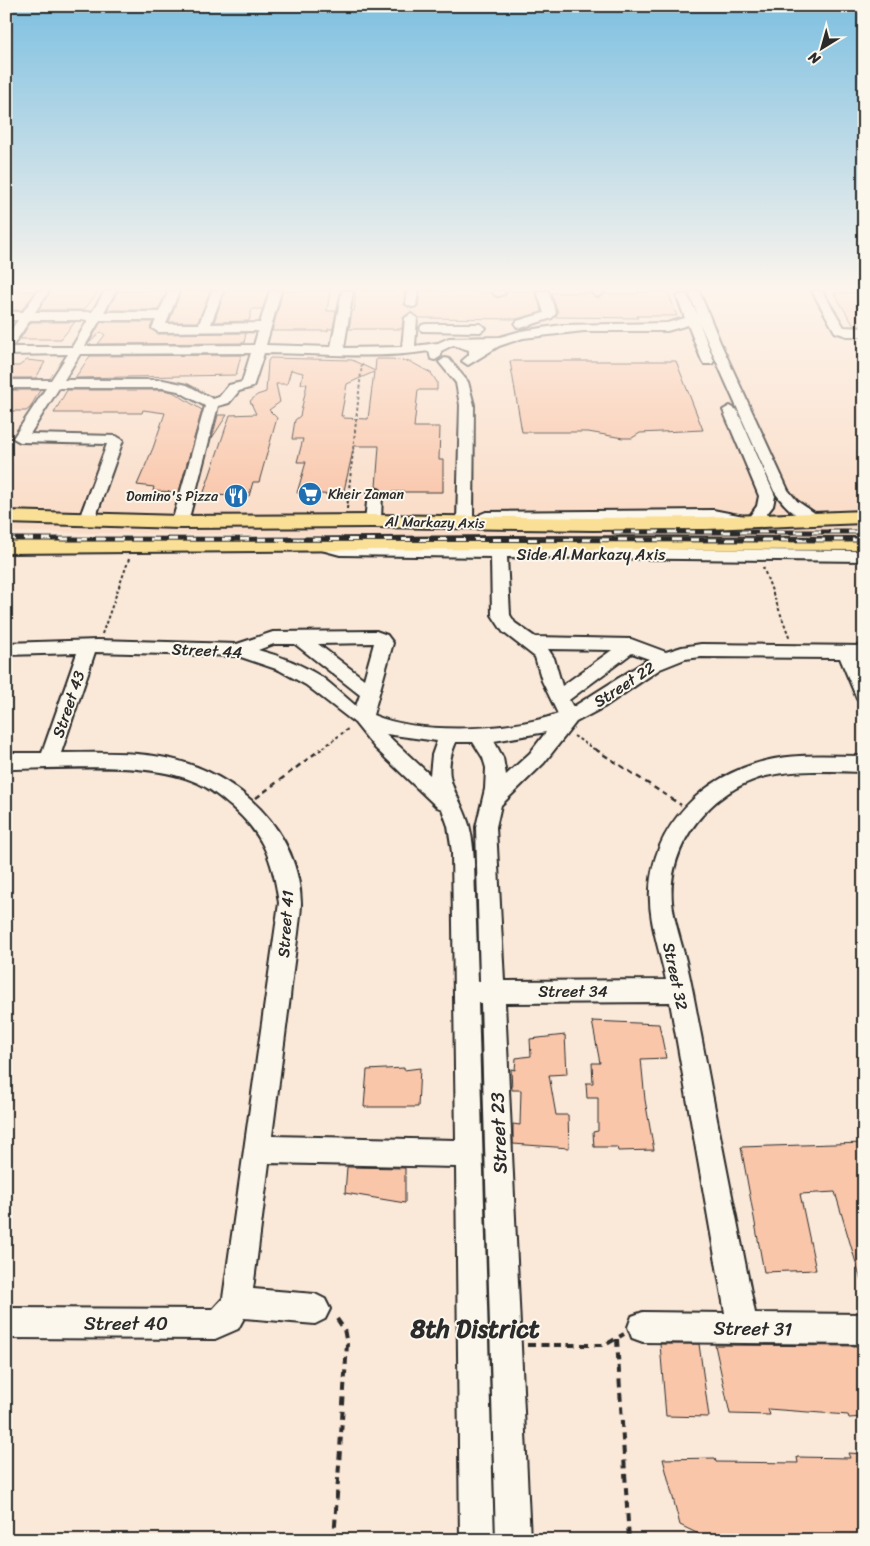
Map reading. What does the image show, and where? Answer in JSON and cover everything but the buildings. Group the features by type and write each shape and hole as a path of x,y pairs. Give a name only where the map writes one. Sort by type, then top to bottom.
{"main road":[{"name":"Al Markazy Axis","path":"6,517 180,522 465,520 603,524 864,517"},
{"path":"58,546 47,541 46,532 54,524 78,519"},
{"name":"Al Markazy Axis","path":"6,547 318,544 660,549 864,544"}],"street":[{"path":"57,363 50,381 20,438 116,440 78,519"},
{"path":"50,381 67,363"},
{"path":"6,384 50,381 170,384 182,388 212,404 224,400 234,388 248,384 251,363"},
{"path":"447,363 462,382 467,404 465,520"},
{"path":"462,382 471,363"},
{"path":"709,363 767,496 766,506 751,521"},
{"path":"724,363 781,491 792,504 814,518"},
{"path":"180,522 212,404"},
{"path":"373,521 375,493"},
{"name":"Side Al Markazy Axis","path":"318,544 352,551 499,554 660,549 758,555 864,556"},
{"path":"491,802 532,763 565,722 560,698 552,683 546,660 532,643 511,631 504,623 501,614 499,554"},
{"path":"298,637 370,693"},
{"path":"238,650 273,638 376,637 381,639 384,643 362,719 382,743 453,809"},
{"path":"532,643 631,646 665,659"},
{"name":"Street 44","path":"6,648 93,646 238,650 258,655 294,670 326,689 362,719 383,726 405,730 477,734"},
{"name":"Street 43","path":"49,761 93,646"},
{"path":"560,698 631,646"},
{"path":"855,651 864,694"},
{"name":"Street 22","path":"477,734 533,729 565,722 646,668 685,652 855,651"},
{"name":"Street 23","path":"451,734 441,755 439,778 444,794 458,822 463,852 477,1540"},
{"name":"Street 23","path":"477,734 492,754 496,765 497,784 486,827 513,1540"},
{"name":"Street 41","path":"6,761 141,761 171,766 199,775 224,788 264,825 278,848 287,874 290,903 237,1303"},
{"name":"Street 32","path":"743,1328 680,991 661,902 662,874 669,848 692,812 714,791 735,778 758,770 785,764 864,764"},
{"name":"Street 34","path":"466,992 680,991"},
{"path":"468,1116 497,1116"},
{"path":"258,1150 469,1154"},
{"path":"237,1303 315,1309"},
{"name":"Street 40","path":"6,1323 215,1324 227,1318 237,1303"},
{"name":"Street 31","path":"630,1333 743,1328 864,1329"}],"path":[{"path":"346,520 363,363"},
{"path":"93,646 133,546"},
{"path":"758,555 794,650"},
{"path":"245,806 362,719"},
{"path":"565,722 692,812"},
{"path":"315,1309 327,1310 337,1318 344,1329 347,1344 334,1540"},
{"path":"506,1345 605,1345 630,1333 629,1540"}],"shaded area":[{"path":"6,363 864,363 864,538 489,537 6,532"}],"railway":[{"path":"614,532 864,532"},
{"path":"6,539 864,540"}],"place":[{"name":"Kheir Zaman","path":"310,494"},
{"name":"Domino's Pizza","path":"236,496"}],"district":[{"name":"8th District","path":"475,1328"}]}
